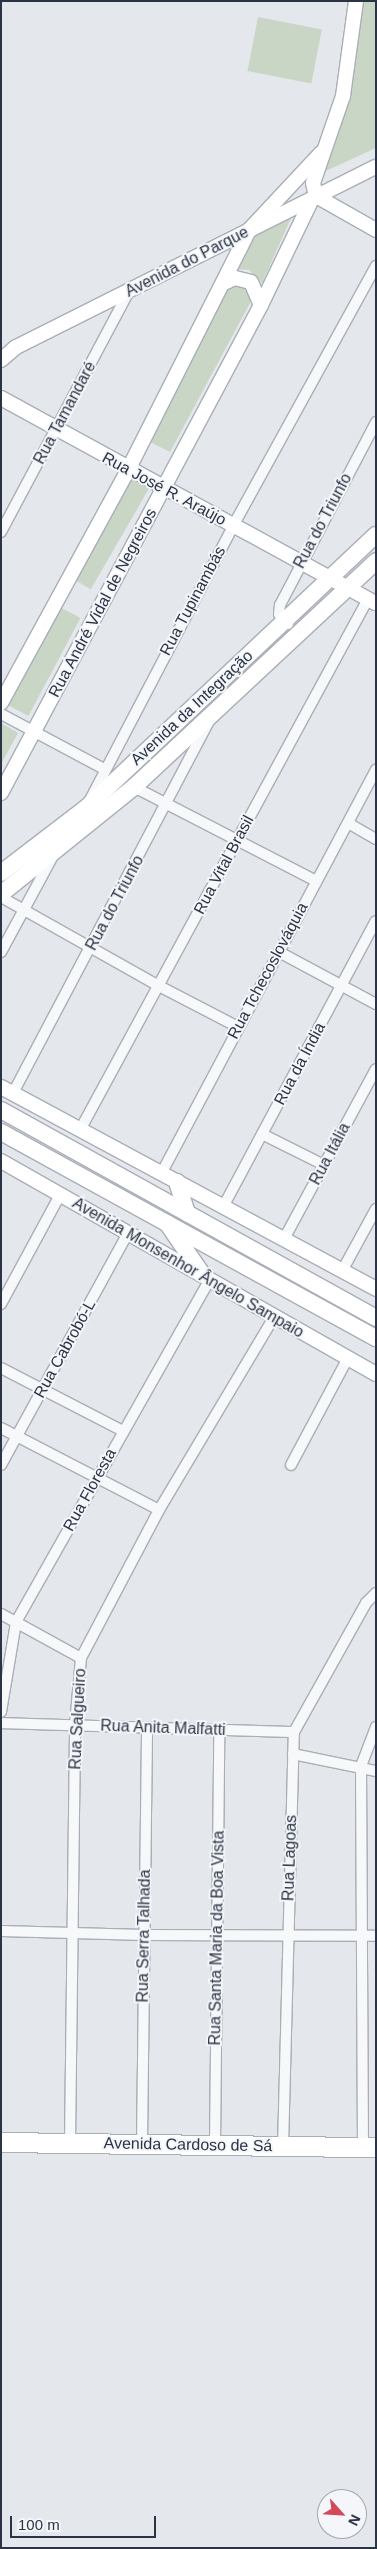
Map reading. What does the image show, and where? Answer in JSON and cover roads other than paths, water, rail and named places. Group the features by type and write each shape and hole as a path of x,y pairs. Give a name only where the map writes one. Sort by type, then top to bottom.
{"highway":[{"name":"Avenida Cardoso de Sá","path":"1,2142 283,2147 369,2146"}],"main road":[{"name":"Avenida da Integração","path":"1,874 86,808 330,576 376,535"},
{"name":"Avenida da Integração","path":"1,895 53,856 134,787 347,586 376,561"},
{"path":"1,1110 376,1318"},
{"name":"Avenida Monsenhor Ângelo Sampaio","path":"1,1132 164,1219 376,1338"},
{"path":"177,1182 187,1213"},
{"path":"164,1219 206,1277"}],"street":[{"path":"356,1 342,96 336,122 321,153 314,176 314,198 376,230"},
{"path":"1,703 128,470 226,282 250,230 321,153"},
{"name":"Avenida do Parque","path":"1,360 16,347 128,293 376,167"},
{"name":"Rua André Vidal de Negreiros","path":"1,793 261,305 314,198"},
{"name":"Rua Tupinambás","path":"86,808 104,769 233,526 376,266"},
{"path":"226,282 235,278 251,282 261,305"},
{"name":"Rua Tamandaré","path":"1,532 128,293"},
{"name":"Rua José R. Araújo","path":"1,398 128,470 330,576 372,601"},
{"name":"Rua do Triunfo","path":"284,620 279,612 280,605 376,422"},
{"name":"Rua Vital Brasil","path":"80,1130 237,841 372,601"},
{"path":"284,620 297,633"},
{"name":"Rua do Triunfo","path":"7,1090 91,948 215,712"},
{"path":"1,714 104,769"},
{"name":"Rua Tchecoslováquia","path":"161,1174 376,770"},
{"path":"134,787 167,806 316,881"},
{"path":"348,823 376,839"},
{"path":"1,952 25,912 53,856"},
{"path":"1,895 25,912 238,1027"},
{"name":"Rua da Índia","path":"223,1207 376,921"},
{"path":"279,952 376,1004"},
{"name":"Rua Itália","path":"284,1239 324,1165 371,1089 376,1070"},
{"path":"7,1090 376,1289"},
{"path":"262,1134 324,1165"},
{"name":"Avenida Monsenhor Ângelo Sampaio","path":"1,1161 376,1374"},
{"path":"1,1304 60,1195"},
{"path":"342,1271 376,1209"},
{"name":"Rua Cabrobó-L","path":"1,1465 128,1233"},
{"name":"Rua Floresta","path":"1,1712 16,1622 206,1277"},
{"name":"Rua Salgueiro","path":"70,2142 75,1724 81,1658 159,1510 274,1316"},
{"path":"291,1465 348,1358"},
{"path":"1,1368 123,1430"},
{"path":"1,1428 97,1476 159,1510"},
{"name":"Rua Lagoas","path":"283,2147 294,1732 366,1603 376,1593"},
{"path":"1,1614 81,1658"},
{"name":"Rua Anita Malfatti","path":"1,1723 294,1732"},
{"path":"369,2146 361,1766 376,1727"},
{"name":"Rua Serra Talhada","path":"142,2143 147,1728"},
{"name":"Rua Santa Maria da Boa Vista","path":"215,2145 219,1731"},
{"path":"293,1754 361,1766 376,1771"},
{"path":"1,1931 144,1935 376,1936"}]}
